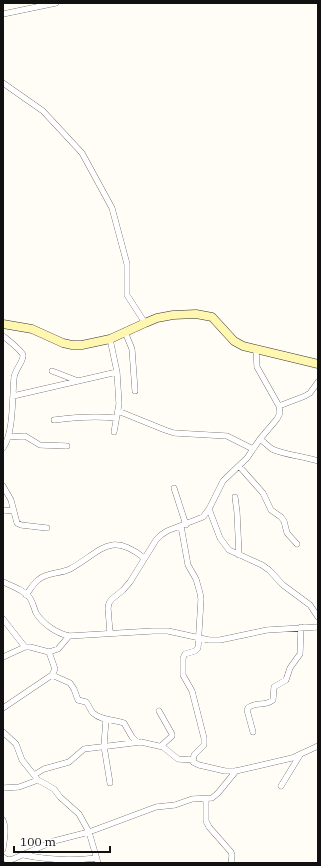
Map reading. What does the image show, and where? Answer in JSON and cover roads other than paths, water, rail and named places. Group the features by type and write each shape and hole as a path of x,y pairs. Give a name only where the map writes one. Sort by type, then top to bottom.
{"street":[{"path":"3,14 56,3"},
{"path":"3,83 43,111 82,153 112,208 127,264 127,295 145,323"},
{"path":"3,324 32,330 63,343 82,345 110,339 145,323 173,315 206,315 218,321 234,341 243,346 318,364"},
{"path":"126,332 132,349 135,391"},
{"path":"3,336 23,356 23,359 14,374 8,437 3,448"},
{"path":"110,339 117,372 119,404 114,432"},
{"path":"110,633 109,603 126,586 161,535 203,517 209,509 223,481 239,466 277,419 280,413 279,406 257,367 256,350"},
{"path":"52,371 78,381"},
{"path":"13,396 117,372"},
{"path":"279,406 310,393 318,382"},
{"path":"118,411 174,433 227,436 253,449"},
{"path":"54,420 78,416 116,418"},
{"path":"8,437 24,436 40,445 67,446"},
{"path":"260,439 269,447 278,451 318,460"},
{"path":"239,466 262,494 272,510 284,521 287,532 296,544"},
{"path":"3,486 11,500 17,523 21,525 47,528"},
{"path":"174,488 184,526 188,565 196,579 200,593 199,638 197,650 183,656 182,671 193,695 204,738 204,745 195,753 192,760"},
{"path":"235,498 239,555"},
{"path":"209,509 222,542 229,550 262,565 269,570 283,585 310,605 318,617"},
{"path":"3,510 13,511"},
{"path":"26,595 41,578 70,569 106,546 130,548 144,558"},
{"path":"3,582 22,591 30,598 37,613 47,625 64,635 69,636 168,631 209,640 226,640 267,630 318,627"},
{"path":"3,619 25,647"},
{"path":"253,732 247,710 252,705 269,703 273,700 274,687 286,680 290,668 300,654 302,627"},
{"path":"3,657 25,647 49,652 58,649 69,636"},
{"path":"3,708 52,675 55,668 49,652"},
{"path":"52,675 70,683 78,700 86,702 93,713 106,719 124,723 132,737 137,742"},
{"path":"159,711 172,734 170,738 161,746"},
{"path":"106,719 104,746 110,783"},
{"path":"3,732 16,744 22,760 38,780 54,789 60,797 76,810 89,832 97,861 44,859 24,855"},
{"path":"34,775 44,769 69,762 84,749 137,742 145,742 161,746 178,759 192,760 199,765 225,771 236,771 280,761 300,755 318,746"},
{"path":"281,786 300,755"},
{"path":"3,857 7,860 24,855 54,841 89,832 156,807 175,805 192,799 206,799 216,796 236,771"},
{"path":"3,788 19,787 38,780"},
{"path":"206,799 206,821 231,852 231,863"},
{"path":"3,820 5,830 3,850"}]}
